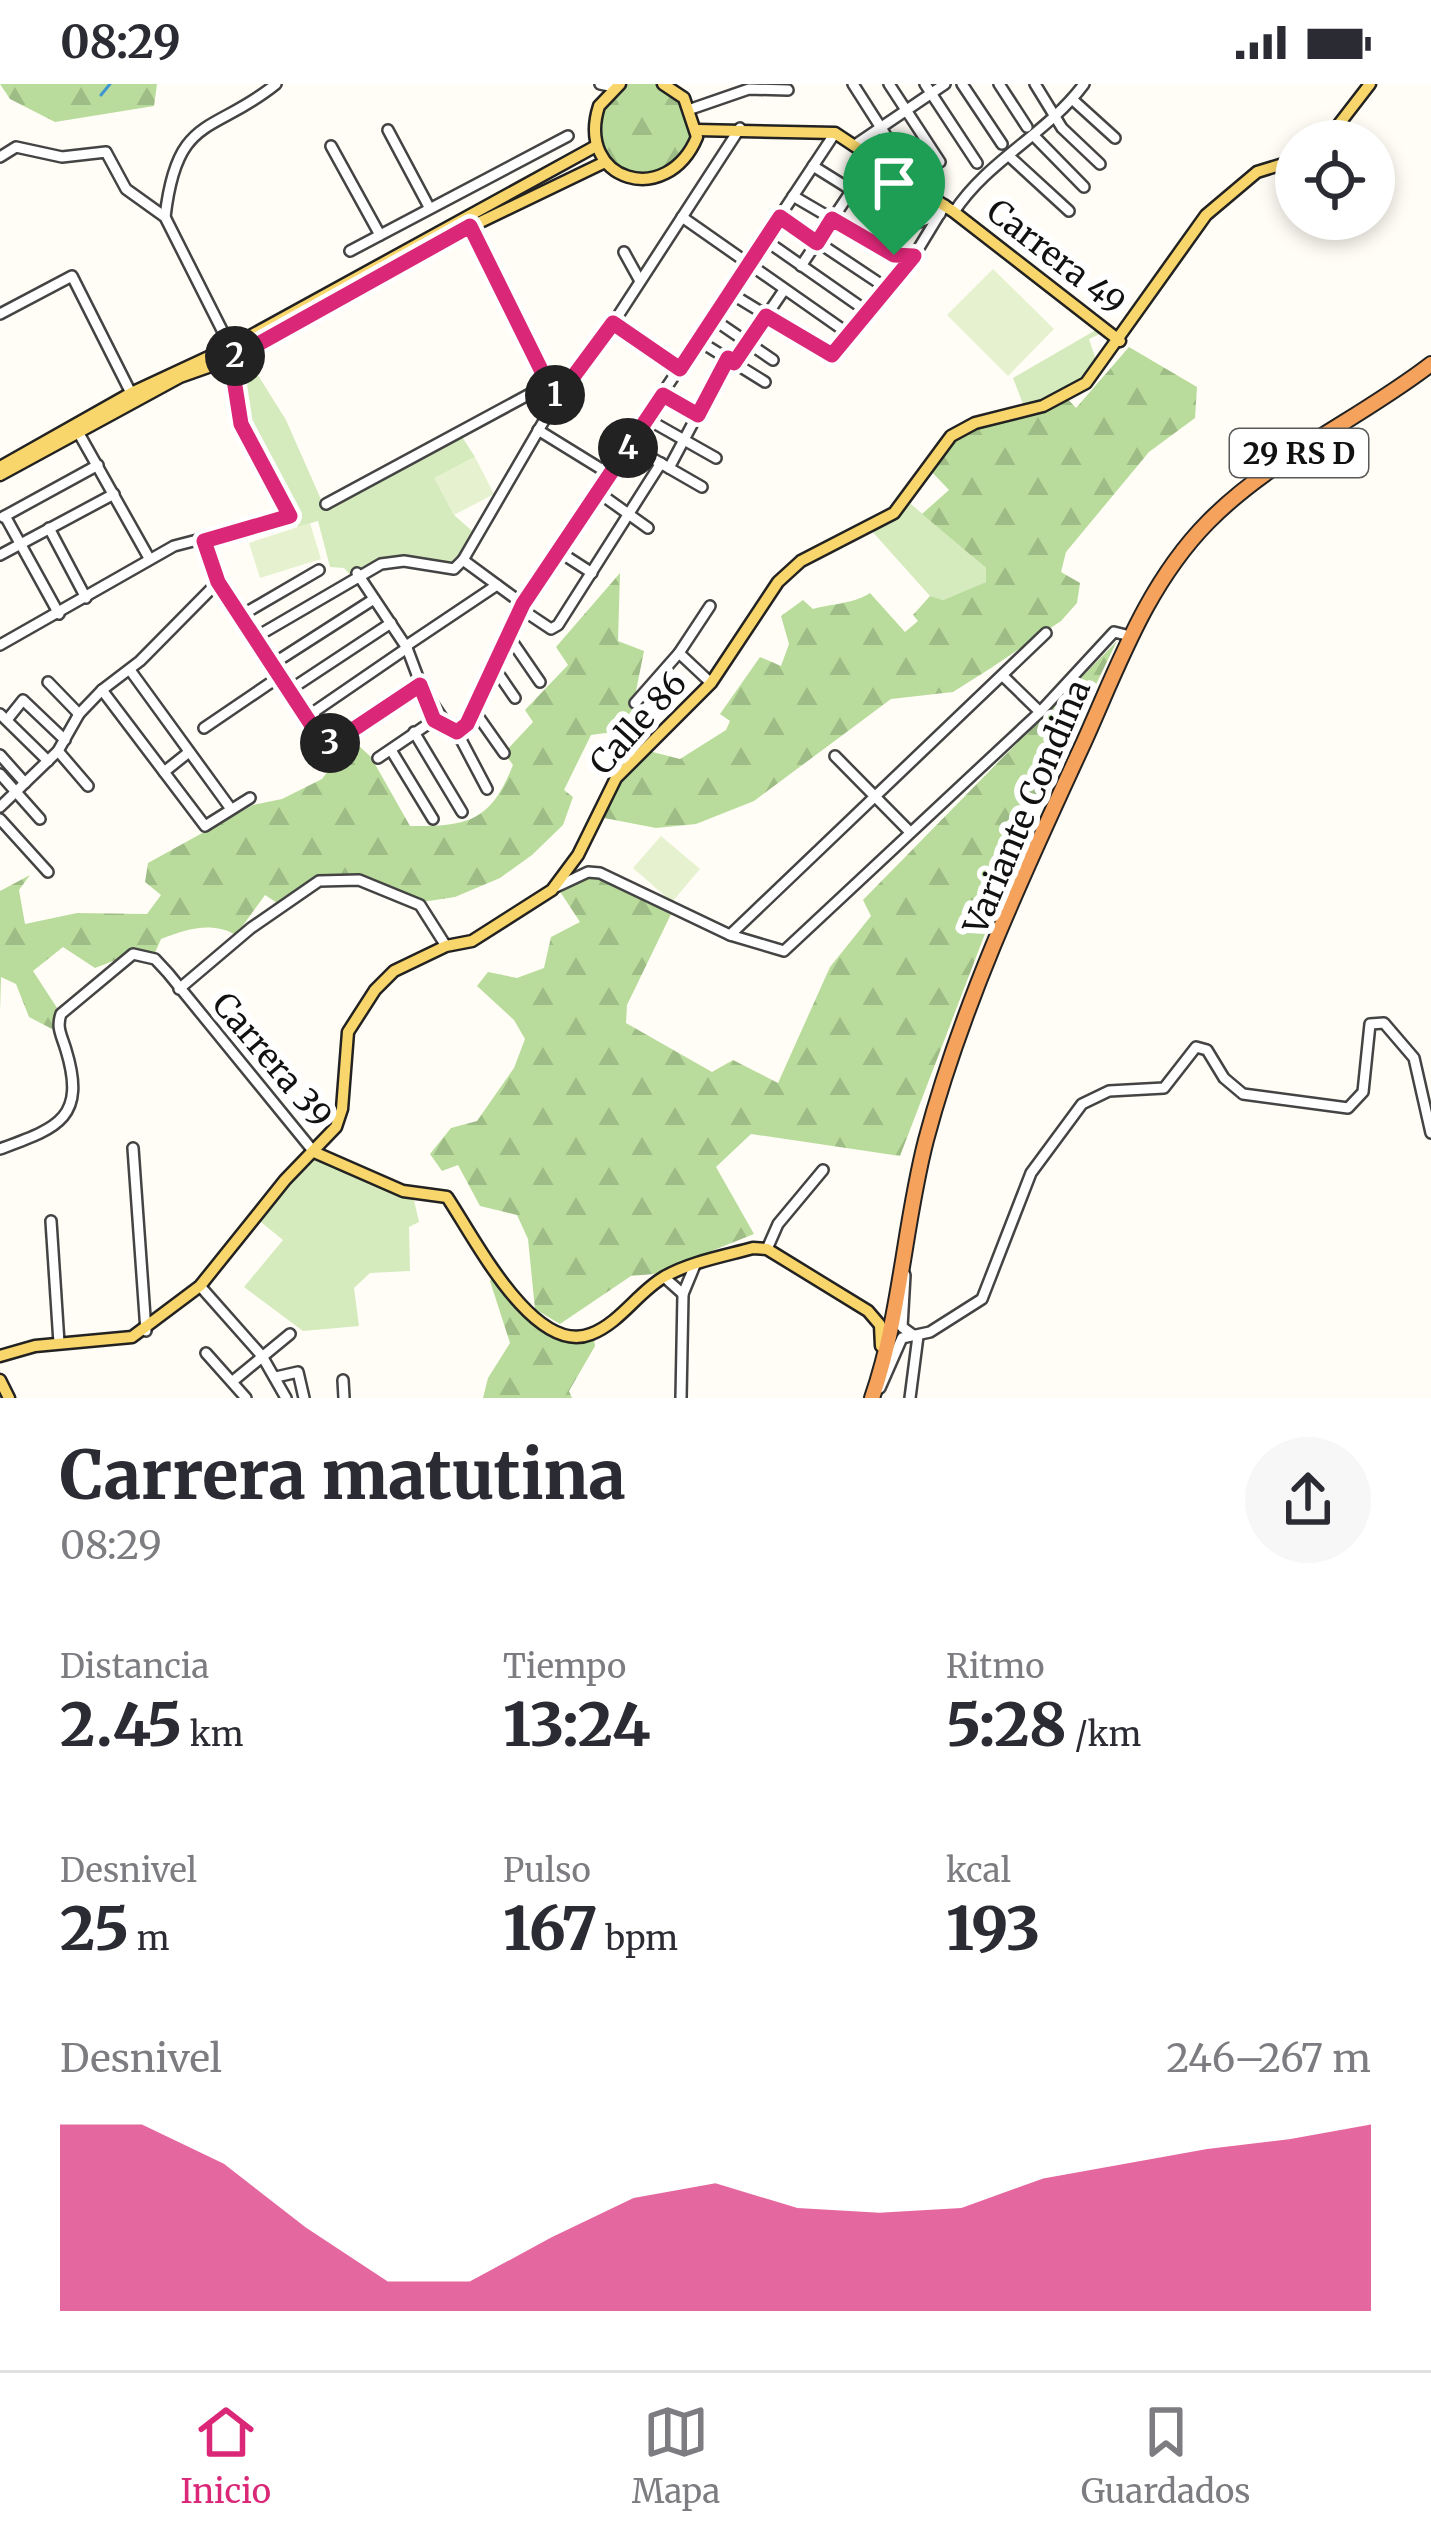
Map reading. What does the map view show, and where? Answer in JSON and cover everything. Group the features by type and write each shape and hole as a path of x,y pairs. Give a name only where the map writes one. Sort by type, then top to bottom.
{"highway":[{"name":"Variante Condina","path":"872,1398 890,1339 907,1232 936,1103 1023,880 1130,636 1178,556 1238,494 1431,364"}],"main road":[{"path":"611,85 598,106 596,146 605,162 627,176 657,178 679,167 697,130 691,109 664,84"},
{"path":"1342,120 1370,84"},
{"name":"Carrera 49","path":"697,130 835,133 874,157 1120,341"},
{"path":"229,356 417,242 596,146"},
{"path":"1,466 133,397 229,356 470,226 605,162"},
{"name":"Calle 86","path":"0,1356 58,1343 118,1340 146,1331 200,1286 340,1118 344,1050 359,1013 394,971 446,946 482,936 551,890 578,856 616,778 711,682 778,582 801,561 894,513 951,436 1077,390 1120,341 1206,215 1257,172 1275,166"},
{"name":"Carrera 39","path":"314,1152 403,1191 447,1197 533,1319 551,1334 572,1338 593,1334 664,1277"},
{"path":"868,1311 889,1305 907,1232"},
{"path":"664,1277 752,1247 767,1249 868,1311 884,1339 872,1398"},
{"path":"0,1380 9,1398"}],"street":[{"path":"2,640 59,614 149,558 290,516 241,424 229,356 166,217 169,188 197,130 276,84"},
{"path":"853,84 899,156"},
{"path":"889,84 940,161"},
{"path":"855,145 928,89 945,84"},
{"path":"962,84 1002,144"},
{"path":"999,84 1031,132 1084,187"},
{"path":"1035,84 1100,164"},
{"path":"730,293 832,355 946,210 1031,132 1058,118 1084,84"},
{"path":"691,109 749,89 788,90"},
{"path":"928,89 977,163"},
{"path":"1072,99 1114,138"},
{"path":"254,638 357,573 392,561 454,569 463,560 556,400 613,323 740,128"},
{"path":"388,130 429,207"},
{"path":"457,732 472,711 507,634 558,551 835,133"},
{"path":"350,251 568,136"},
{"path":"331,146 380,235"},
{"path":"0,157 16,147 62,157 106,152 126,189 166,217"},
{"path":"1009,156 1070,211"},
{"path":"801,266 874,157"},
{"path":"813,166 909,226 946,210"},
{"path":"794,196 894,255 914,256"},
{"path":"780,217 888,289"},
{"path":"682,218 848,334"},
{"path":"406,220 417,242"},
{"path":"470,226 552,382 556,400"},
{"path":"765,240 868,312"},
{"path":"624,252 640,281"},
{"path":"0,314 72,276 133,397"},
{"path":"463,560 551,629 628,514 687,442 731,361 784,290"},
{"path":"713,319 773,359"},
{"path":"613,323 680,369"},
{"path":"699,340 764,382"},
{"path":"326,504 552,382"},
{"path":"663,395 698,415"},
{"path":"646,419 716,458"},
{"path":"77,429 149,558"},
{"path":"538,430 610,475"},
{"path":"629,446 702,487"},
{"path":"59,614 3,517 98,465"},
{"path":"599,493 648,528"},
{"path":"0,554 114,494"},
{"path":"50,527 86,598"},
{"path":"205,540 218,582 305,718 327,744 420,685"},
{"path":"558,551 592,573"},
{"path":"240,616 319,570"},
{"path":"357,573 407,647 434,720 457,732 487,789"},
{"path":"0,807 58,751 80,714 102,690 130,670 218,582"},
{"path":"305,718 497,585"},
{"path":"271,665 374,599"},
{"path":"635,703 679,653 710,606"},
{"path":"288,691 392,623"},
{"path":"551,890 588,872 599,873 730,935 784,952 1040,712 1114,632 1130,636"},
{"path":"730,935 1046,633"},
{"path":"507,634 540,682"},
{"path":"679,653 711,682"},
{"path":"493,666 515,698"},
{"path":"130,670 231,809"},
{"path":"1003,676 1040,712"},
{"path":"204,728 279,677"},
{"path":"48,682 80,714"},
{"path":"420,685 449,724 461,724 472,711"},
{"path":"102,690 206,826 250,798"},
{"path":"49,761 3,717 23,700 65,740"},
{"path":"472,711 504,753"},
{"path":"379,758 434,720"},
{"path":"414,732 462,812"},
{"path":"391,749 434,819"},
{"path":"58,751 88,786"},
{"path":"164,772 189,752"},
{"path":"0,755 40,819"},
{"path":"836,756 909,831"},
{"path":"0,774 21,787"},
{"path":"0,819 48,872"},
{"path":"179,989 251,928 319,881 358,880 420,904 446,946"},
{"name":"Carrera 39","path":"0,1149 50,1130 67,1118 73,1102 68,1055 57,1024 61,1014 134,954 155,959 314,1152"},
{"path":"872,1398 897,1343 982,1299 1031,1173 1082,1104 1109,1091 1164,1088 1196,1047 1207,1050 1224,1078 1244,1094 1348,1108 1363,1092 1370,1024 1384,1023 1414,1058 1431,1133"},
{"path":"133,1148 146,1331"},
{"path":"767,1249 778,1224 823,1170"},
{"path":"51,1221 58,1343"},
{"path":"903,1261 902,1327 916,1335"},
{"path":"681,1398 683,1294 694,1265"},
{"path":"664,1277 683,1294"},
{"path":"200,1286 262,1356 286,1398"},
{"path":"233,1381 290,1334"},
{"path":"910,1398 916,1335"},
{"path":"206,1353 242,1397"},
{"path":"276,1377 298,1372 304,1398"},
{"path":"343,1380 344,1398"}],"green space":[{"path":"645,81 679,95 693,129 679,163 645,177 611,163 597,129 611,95"},
{"path":"0,84 157,84 154,106 55,122 10,99"},
{"path":"993,269 1054,329 1008,376 947,315"},
{"path":"1101,327 1106,331 1089,339 1099,369 1026,412 1013,378"},
{"path":"1129,347 1197,387 1195,418 1149,452 1066,552 1061,572 1080,583 1077,603 1061,621 953,692 891,699 754,801 696,824 656,828 599,817 607,796 645,750 680,759 726,730 730,721 720,714 760,657 781,666 789,644 781,616 803,600 813,609 870,593 905,632 918,621 913,615 930,596 943,600 986,582 986,568 922,514 949,490 927,467 957,432 1065,396 1076,408"},
{"path":"246,356 286,420 323,504 459,432 475,457 435,478 454,515 479,537 454,569 396,557 352,577 344,568 330,567 318,521 298,527 242,418 249,375 239,363"},
{"path":"475,457 494,494 454,515 434,478"},
{"path":"905,499 987,569 986,582 943,600 930,596 870,529"},
{"path":"310,523 321,559 260,578 249,543"},
{"path":"620,573 618,641 644,651 632,711 613,732 591,735 564,790 573,797 563,825 500,878 455,897 422,902 359,880 322,878 282,906 265,895 236,935 218,928 189,930 161,939 154,955 139,951 95,968 63,947 33,971 61,1014 54,1030 29,1017 16,984 1,977 0,1012 0,891 30,875 19,890 25,924 77,913 147,914 161,895 145,882 148,863 253,805 282,799 322,779 339,756 358,745 371,757 410,826 463,822 487,809 513,765 504,753 533,722 525,710 568,665 556,647"},
{"path":"1117,641 1022,837 900,1156 751,1134 716,1167 754,1234 654,1274 631,1276 560,1324 535,1309 528,1239 517,1215 480,1206 458,1165 442,1171 430,1154 451,1128 477,1121 514,1068 525,1039 514,1020 477,986 488,972 517,978 544,968 551,937 580,922 557,887 592,872 673,910 627,1005 626,1023 712,1072 733,1060 778,1083 830,967 871,916 863,900"},
{"path":"661,836 700,869 672,902 633,868"},
{"path":"315,1154 414,1200 419,1222 409,1227 410,1271 370,1273 354,1288 359,1326 303,1331 244,1287 283,1240 256,1218"},
{"path":"498,1271 546,1330 593,1334 595,1346 569,1391 572,1398 483,1398 488,1378 510,1343 490,1281"}],"waterway":[{"path":"101,95 110,84"}],"route":[{"path":"894,255 832,219 817,243 780,217 680,369 613,323 577,379 556,400 552,382 470,226 235,357 231,361 222,359 221,349 234,348 236,354 235,357 233,359 232,367 241,424 290,516 204,541 218,582 322,741 333,743 420,685 434,720 447,731 457,732 467,724 507,634 524,611 523,604 663,395 698,415 698,406 728,358 734,363 766,316 832,355 914,256 894,255"}]}
